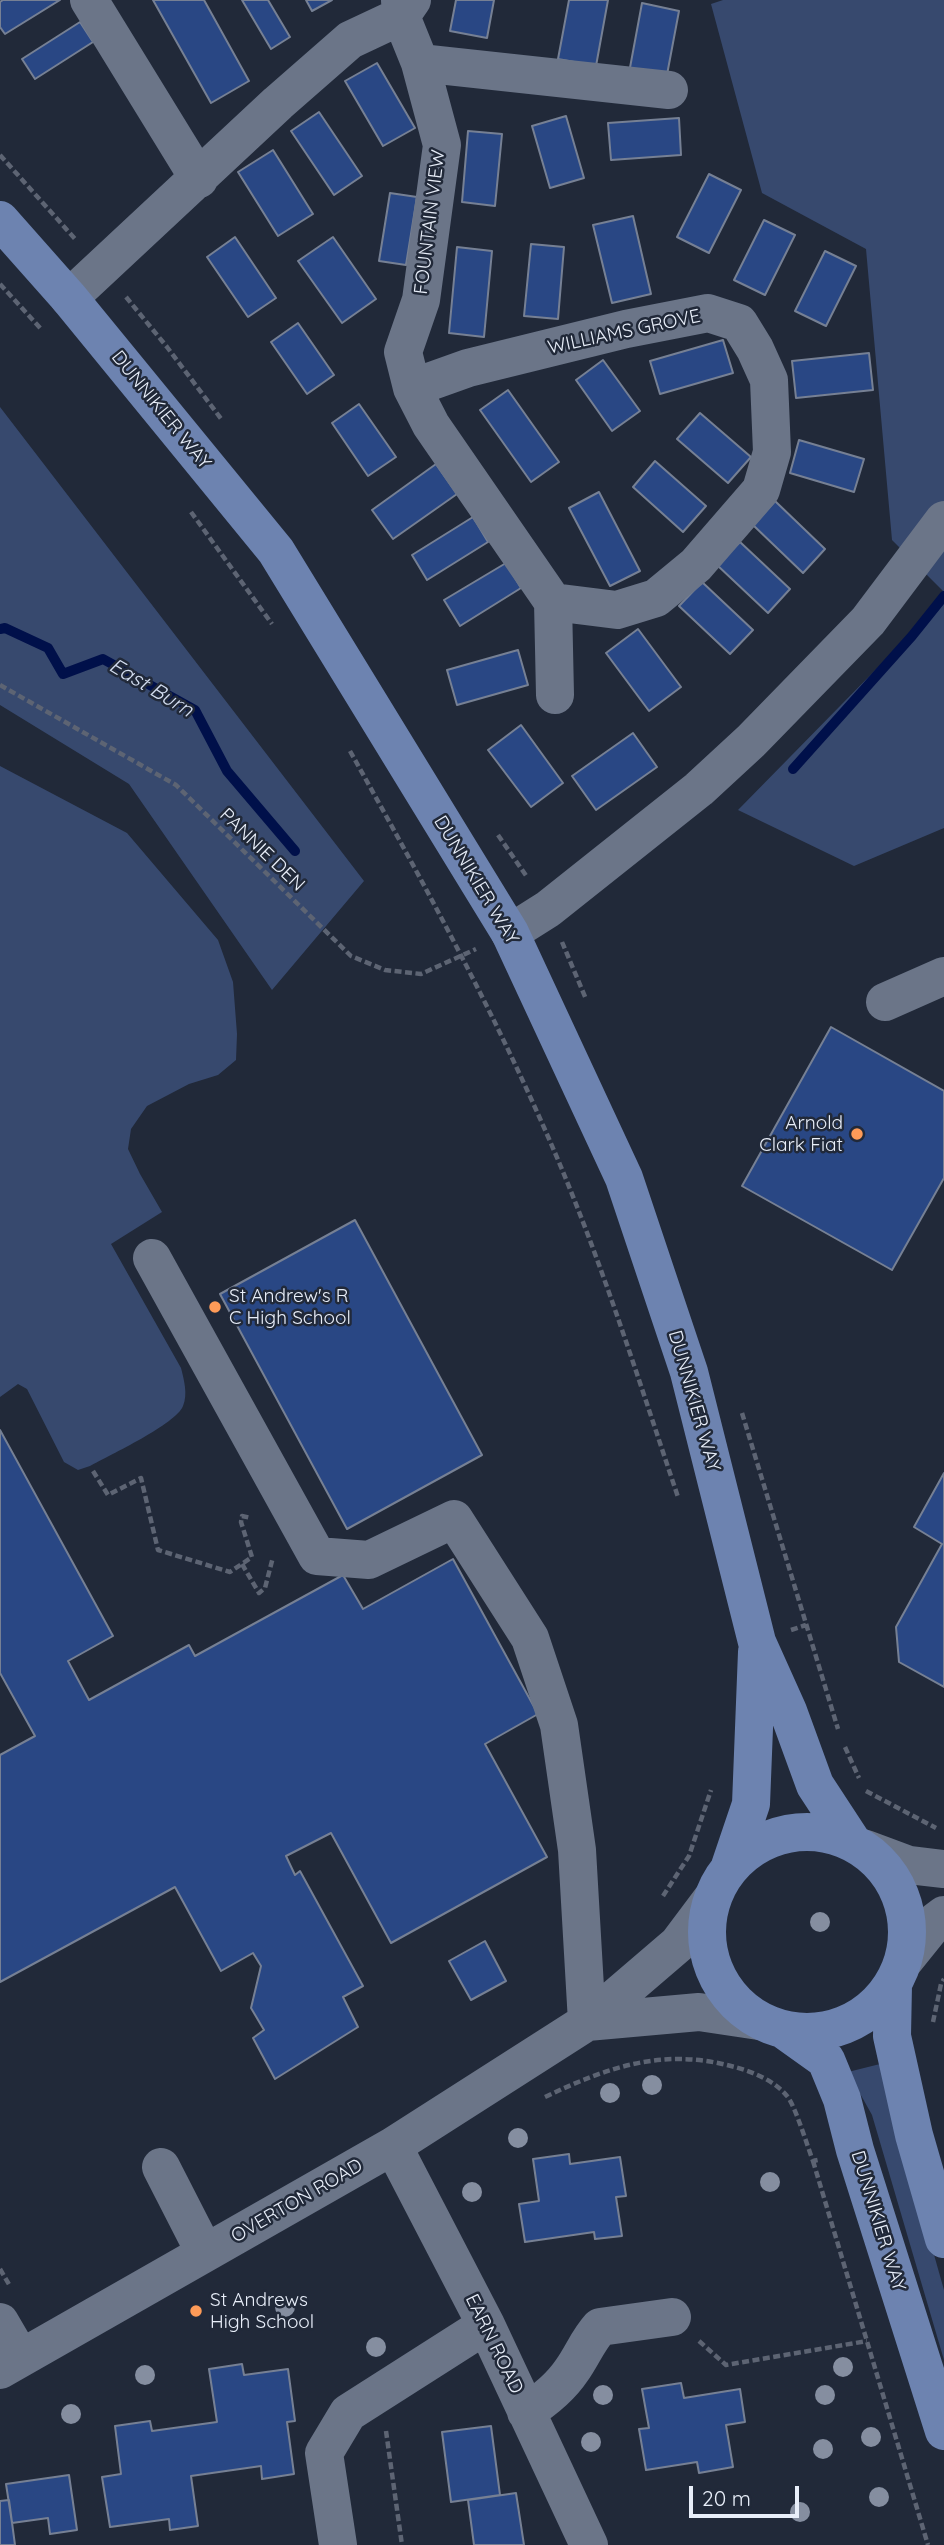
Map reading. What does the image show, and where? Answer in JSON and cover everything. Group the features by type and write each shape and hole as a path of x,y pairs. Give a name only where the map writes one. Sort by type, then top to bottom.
{"main road":[{"name":"DUNNIKIER WAY","path":"0,220 69,298 276,551 510,933 624,1178 689,1372 757,1642 788,1712 815,1784 858,1845"},
{"name":"DUNNIKIER WAY","path":"730,1866 751,1804 757,1642"},
{"path":"898,1973 872,2009 846,2025 816,2033 772,2026 737,2004 719,1982 709,1956 706,1928 711,1900 730,1866 755,1845 786,1833 819,1831 858,1845 888,1871 902,1899 908,1930 898,1973 892,2036 914,2135 944,2239"},
{"name":"DUNNIKIER WAY","path":"772,2026 826,2060 842,2099 855,2150 944,2431"}],"street":[{"path":"89,0 199,179"},
{"path":"69,298 349,40 405,5"},
{"name":"FOUNTAIN VIEW","path":"405,5 442,145 421,300 403,352 412,388"},
{"path":"419,63 669,89"},
{"name":"WILLIAMS GROVE","path":"412,388 468,368 626,329 708,313 738,323 755,349 769,380 772,452 761,491 696,565 656,598 617,610 553,602"},
{"path":"412,388 431,425 553,602 555,695"},
{"path":"510,933 548,909 667,815 751,741 868,621 944,520"},
{"path":"885,1002 944,976"},
{"path":"152,1258 282,1531 317,1556 369,1560 454,1519 530,1638 559,1725 577,1850 587,2022"},
{"path":"858,1845 909,1865 944,1869"},
{"name":"OVERTON ROAD","path":"11,2364 393,2146 587,2022 678,1944 711,1900"},
{"path":"898,1973 944,1915"},
{"name":"OVERTON ROAD","path":"587,2022 699,2012 772,2026"},
{"name":"EARN ROAD","path":"393,2146 486,2325 589,2545"},
{"path":"161,2167 205,2253"},
{"path":"526,2412 552,2395 600,2327 672,2317"},
{"path":"0,2322 11,2364"},
{"path":"338,2545 324,2453 348,2413 486,2325"}],"path":[{"path":"0,284 46,334"},
{"path":"190,510 277,632"},
{"name":"PANNIE DEN","path":"0,685 176,785 351,956 385,970 421,974 510,933"},
{"path":"346,743 462,955 561,1166 607,1283 681,1506"},
{"path":"93,1471 108,1495 141,1478 158,1550 230,1572 252,1556 241,1522 243,1516 282,1531 265,1588 259,1593 242,1564"},
{"path":"842,1739 864,1790 944,1832"},
{"path":"660,1900 689,1856 714,1782"},
{"path":"932,2025 944,1979"},
{"path":"534,2103 584,2078 656,2058 703,2059 756,2073 788,2097 813,2161 928,2545"},
{"path":"813,2161 855,2150"},
{"path":"672,2317 726,2365 867,2341"},
{"path":"380,2392 402,2545"}],"shaded area":[{"path":"723,0 944,0 944,592 892,540 866,249 762,193 711,4"},
{"path":"0,407 364,881 272,990 129,784 0,705"},
{"path":"944,600 944,828 854,866 738,810"},
{"path":"0,766 127,833 218,940 233,982 236,1060 218,1075 189,1084 147,1106 131,1129 128,1149 162,1212 111,1244 181,1368 185,1387 183,1406 156,1430 78,1470 64,1462 27,1389 18,1384 0,1397"},
{"path":"880,2064 944,2290 944,2360 872,2115 848,2072"}],"building":[{"path":"60,0 5,34 0,27 0,2"},
{"path":"153,0 204,0 249,81 211,103"},
{"path":"242,0 268,0 290,37 271,49"},
{"path":"306,0 332,0 312,11"},
{"path":"456,0 494,0 487,38 450,31"},
{"path":"569,0 608,0 596,66 558,59"},
{"path":"642,3 679,11 666,80 629,73"},
{"path":"80,22 93,42 35,79 22,59"},
{"path":"377,63 415,128 383,146 345,81"},
{"path":"319,112 362,176 334,195 291,131"},
{"path":"566,116 584,178 550,188 532,126"},
{"path":"679,118 681,155 611,160 608,123"},
{"path":"468,131 502,134 495,206 462,202"},
{"path":"273,150 313,214 278,236 238,172"},
{"path":"709,174 741,190 709,253 677,237"},
{"path":"390,193 417,197 406,265 379,261"},
{"path":"633,216 651,294 612,303 593,225"},
{"path":"764,220 795,235 765,295 734,280"},
{"path":"235,237 276,298 248,317 207,257"},
{"path":"333,237 376,299 342,323 298,261"},
{"path":"531,244 564,247 558,319 524,316"},
{"path":"457,247 492,251 484,337 449,333"},
{"path":"825,251 856,266 826,326 795,311"},
{"path":"298,323 334,375 307,394 271,342"},
{"path":"723,340 733,373 660,394 650,361"},
{"path":"869,353 873,390 796,398 792,361"},
{"path":"603,360 640,411 612,431 576,380"},
{"path":"508,390 559,462 531,482 480,410"},
{"path":"359,404 396,457 368,476 332,423"},
{"path":"700,413 751,457 728,483 677,439"},
{"path":"799,440 864,459 854,492 790,473"},
{"path":"655,461 706,506 683,532 633,487"},
{"path":"436,464 457,494 393,539 372,510"},
{"path":"599,492 640,571 610,586 569,508"},
{"path":"775,501 825,549 803,573 753,525"},
{"path":"473,517 488,542 427,580 412,555"},
{"path":"740,542 790,589 768,613 717,565"},
{"path":"506,563 521,588 460,626 444,600"},
{"path":"702,582 753,630 730,654 679,606"},
{"path":"638,629 681,687 649,711 606,653"},
{"path":"518,650 528,685 457,705 447,670"},
{"path":"521,725 563,783 531,807 488,750"},
{"path":"633,733 657,767 596,810 572,776"},
{"name":"Arnold Clark Fiat","path":"831,1027 944,1091 944,1178 892,1270 742,1186"},
{"path":"355,1220 482,1455 347,1529 220,1294"},
{"path":"0,1430 113,1636 68,1661 89,1700 189,1645 195,1656 343,1575 363,1609 453,1559 538,1714 485,1744 547,1857 391,1943 331,1833 286,1856 295,1875 300,1871 363,1986 343,1997 358,2027 275,2079 253,2038 264,2030 251,2008 261,1966 253,1953 221,1971 175,1887 0,1982 0,1755 35,1736 0,1673"},
{"path":"944,1473 944,1687 899,1662 896,1627 942,1544 914,1527"},
{"path":"485,1941 506,1981 471,2000 449,1961"},
{"path":"569,2154 570,2164 620,2157 626,2196 616,2197 622,2236 595,2239 594,2232 525,2242 519,2204 539,2201 533,2159"},
{"path":"242,2364 244,2375 288,2369 295,2421 287,2422 294,2474 262,2479 261,2466 191,2476 198,2526 170,2530 169,2519 110,2527 102,2477 121,2474 115,2426 150,2421 152,2431 217,2422 209,2369"},
{"path":"681,2383 684,2398 740,2389 745,2422 726,2425 733,2467 699,2473 697,2462 646,2470 639,2429 649,2428 642,2389"},
{"path":"491,2426 500,2495 451,2502 442,2432"},
{"path":"69,2475 77,2530 50,2534 48,2518 12,2523 6,2484"},
{"path":"516,2493 524,2545 474,2545 468,2500"},
{"path":"9,2500 15,2545 0,2545 0,2501"}],"waterway":[{"path":"793,769 912,636 944,596"},
{"name":"East Burn","path":"0,629 5,628 48,648 63,674 103,659 195,710 227,771 295,851"}],"place":[{"name":"Arnold Clark Fiat","path":"857,1134"},
{"name":"St Andrew's R C High School","path":"215,1307"},
{"name":"St Andrews High School","path":"196,2311"}]}
